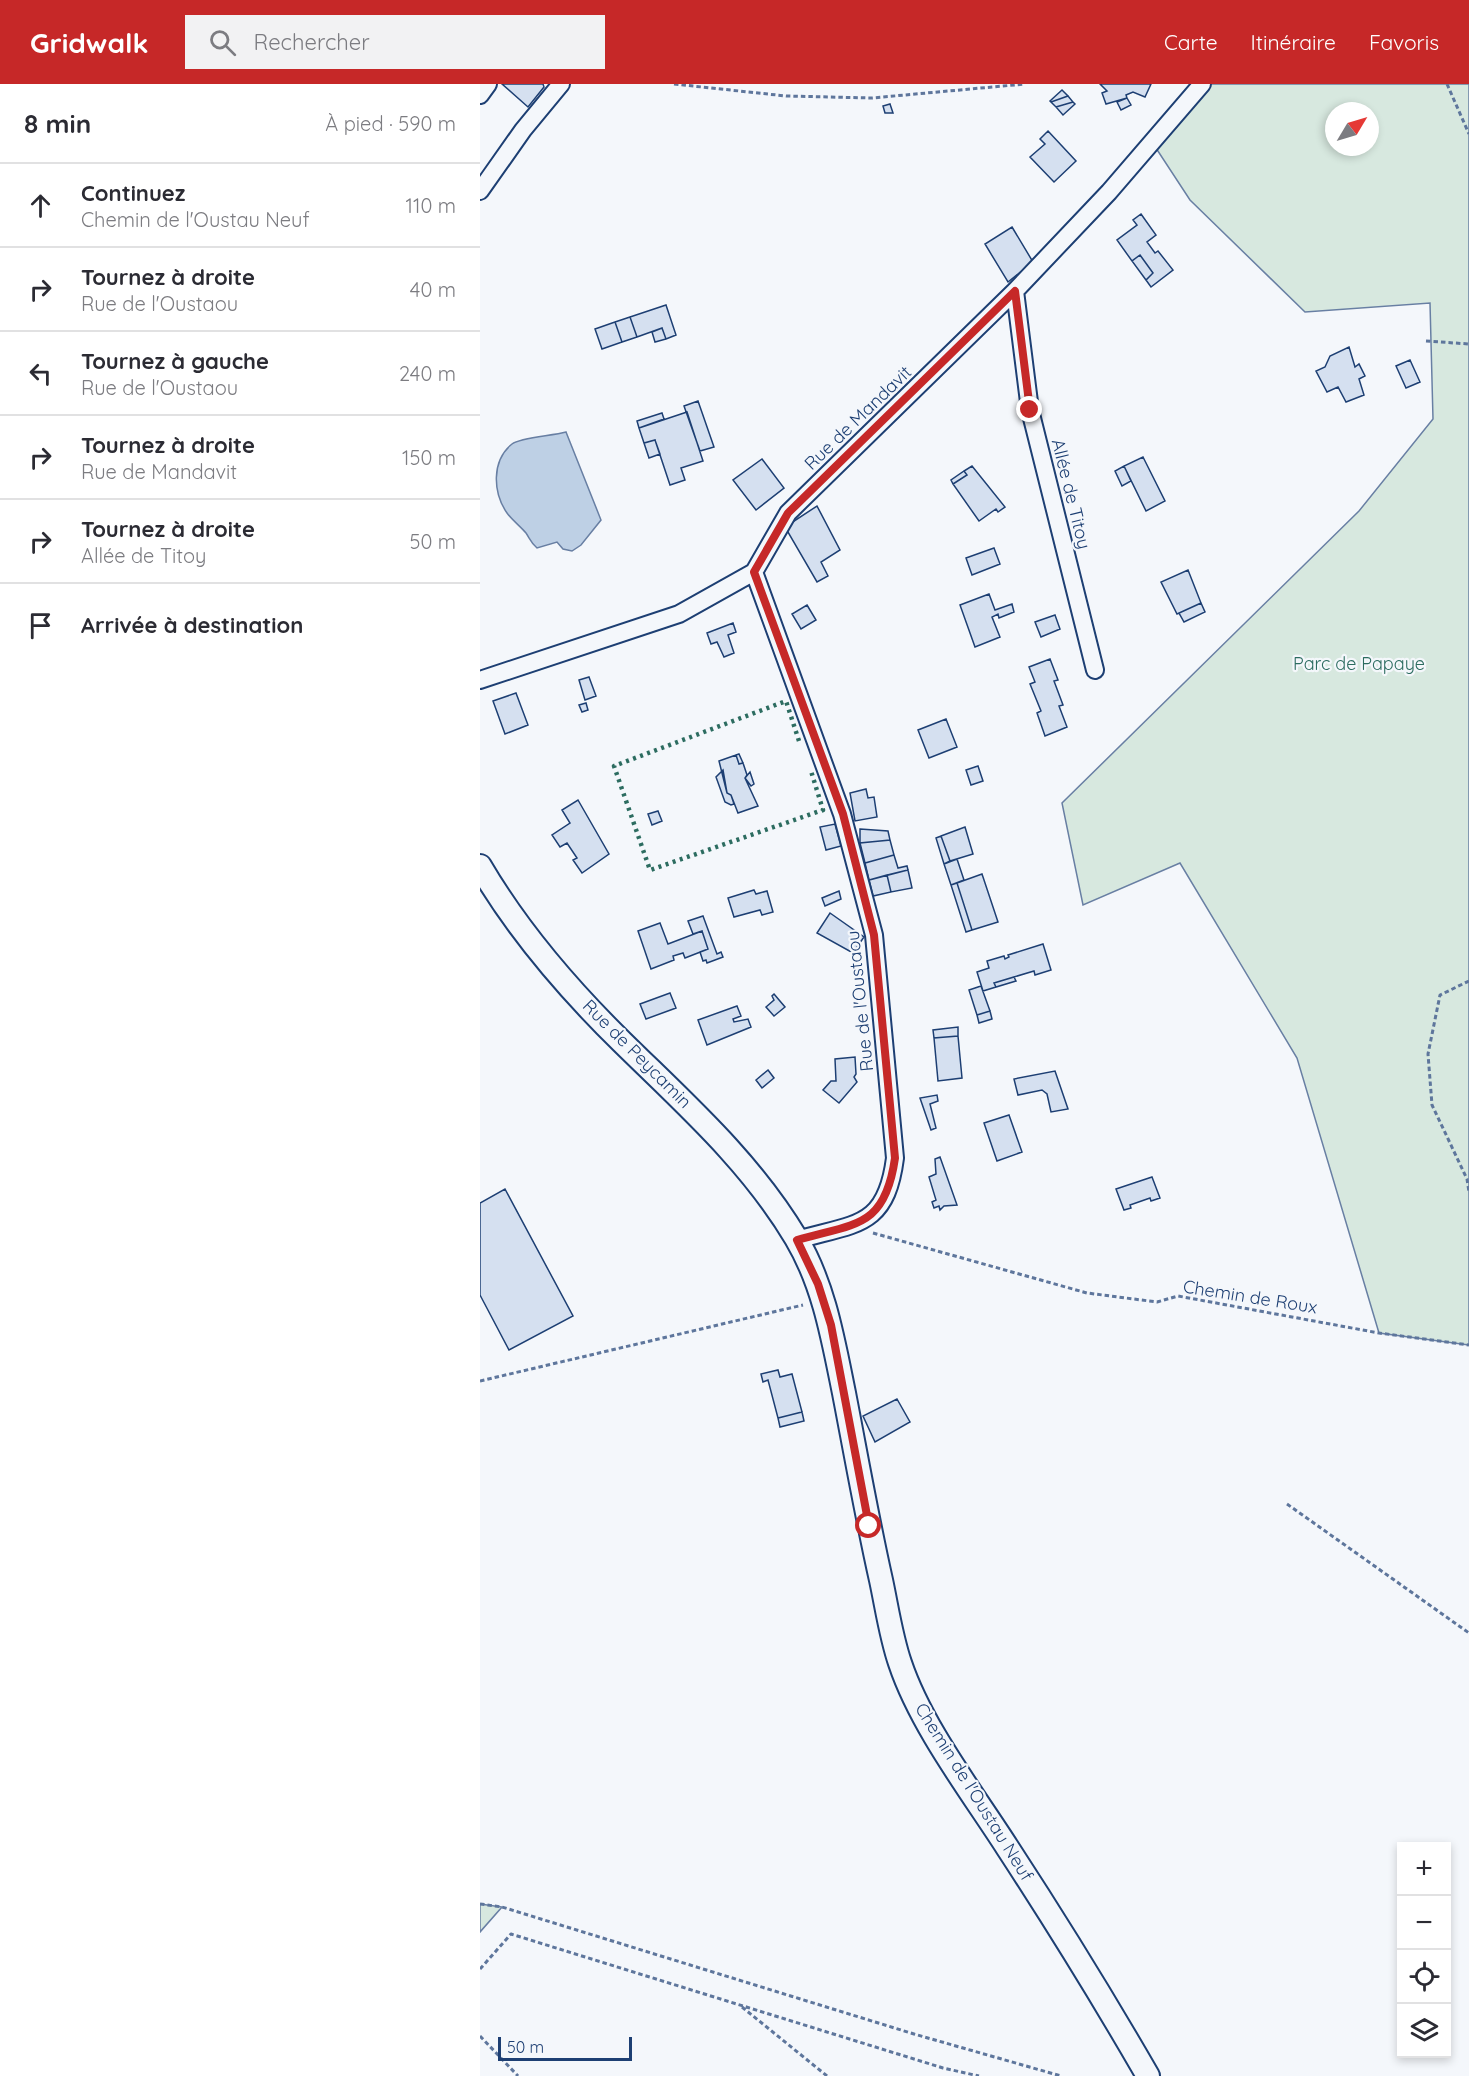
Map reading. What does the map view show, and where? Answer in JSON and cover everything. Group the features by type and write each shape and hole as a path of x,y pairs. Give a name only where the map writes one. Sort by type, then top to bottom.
{"street":[{"path":"480,95 488,84"},
{"path":"480,191 523,130 561,84"},
{"name":"Rue de Mandavit","path":"754,572 788,513 1015,291 1102,199 1202,84"},
{"name":"Allée de Titoy","path":"1015,291 1030,410 1095,670"},
{"path":"480,680 680,614 754,572"},
{"name":"Rue de l'Oustaou","path":"754,572 843,814 874,935 895,1158 888,1194 877,1210 858,1223 797,1240"},
{"name":"Rue de Peycamin","path":"480,866 501,902 568,985 620,1040 709,1124 773,1205 797,1240"},
{"name":"Chemin de l'Oustau Neuf","path":"797,1240 823,1300 831,1325 896,1647 908,1683 944,1749 1051,1913 1148,2076"}],"path":[{"path":"674,84 786,96 872,98 1025,84"},
{"path":"1447,84 1469,134"},
{"path":"1426,341 1469,344"},
{"path":"1469,981 1440,995 1428,1054 1432,1105 1467,1179 1469,1191"},
{"name":"Chemin de Roux","path":"858,1223 876,1235 1087,1293 1157,1302 1178,1296 1379,1333 1469,1345"},
{"path":"480,1381 823,1300"},
{"path":"1287,1504 1469,1632"},
{"path":"480,1904 502,1907 914,2034 1061,2076"},
{"path":"480,1968 511,1934 943,2068 979,2076"},
{"path":"740,2005 827,2076"},
{"path":"480,2036 518,2076"}],"green space":[{"name":"Parc de Papaye","path":"1202,84 1469,84 1469,1345 1379,1333 1297,1058 1180,863 1083,905 1062,803 1359,511 1433,419 1430,303 1305,312 1190,200 1152,142"},
{"path":"480,1904 502,1907 480,1932"}],"water":[{"path":"566,432 601,520 581,545 572,551 563,549 557,542 537,548 502,505 497,487 497,468 505,451 512,444 529,438"}],"building":[{"path":"502,84 543,84 544,87 528,107"},
{"path":"1100,84 1151,84 1145,97 1133,92 1126,95 1127,98 1106,104 1102,93 1107,91"},
{"path":"1062,90 1068,96 1050,101"},
{"path":"1068,96 1073,102 1056,107 1051,102"},
{"path":"1127,98 1131,105 1121,110 1117,102"},
{"path":"1073,102 1075,104 1063,115 1056,107"},
{"path":"890,104 893,113 885,113 883,106"},
{"path":"1048,131 1076,161 1054,182 1030,157 1045,144 1040,139"},
{"path":"1141,214 1156,235 1147,242 1155,253 1158,251 1173,270 1151,287 1146,280 1153,273 1140,255 1132,261 1117,240 1137,225 1133,220"},
{"path":"1012,227 1033,262 1008,282 985,244"},
{"path":"1140,255 1153,273 1146,280 1132,261"},
{"path":"666,305 676,335 666,339 662,328 637,337 630,317"},
{"path":"630,317 637,337 622,342 615,322"},
{"path":"615,322 622,342 602,349 595,329"},
{"path":"662,328 666,339 655,342 652,332"},
{"path":"1349,347 1355,367 1359,364 1365,376 1359,379 1364,395 1346,402 1338,387 1327,392 1316,371 1325,367 1330,356"},
{"path":"1410,360 1420,382 1406,388 1396,366"},
{"path":"698,401 714,447 700,451 684,406"},
{"path":"687,412 703,461 681,468 685,480 670,485 655,440 644,443 639,428"},
{"path":"662,413 664,419 639,428 637,421"},
{"path":"655,440 660,454 649,458 644,443"},
{"path":"1143,457 1165,501 1146,511 1124,466"},
{"path":"762,459 784,488 756,510 733,480"},
{"path":"972,466 1005,507 998,512 996,509 979,521 953,484 967,475 964,471"},
{"path":"1124,466 1131,481 1122,486 1115,471"},
{"path":"964,471 967,475 953,484 951,480"},
{"path":"817,506 840,550 821,562 828,576 817,582 785,527"},
{"path":"994,548 1000,564 972,575 966,558"},
{"path":"1188,570 1201,603 1177,614 1161,582"},
{"path":"989,594 995,610 1012,604 1014,612 999,618 998,614 992,617 1000,637 975,647 960,605"},
{"path":"1201,603 1205,612 1184,622 1179,613"},
{"path":"807,605 816,620 801,629 792,614"},
{"path":"1055,615 1060,629 1041,637 1035,622"},
{"path":"733,623 736,632 728,635 734,653 724,657 717,642 711,644 707,633"},
{"path":"1050,659 1058,680 1054,681 1063,705 1059,706 1067,727 1045,736 1037,713 1041,711 1030,684 1035,682 1029,667"},
{"path":"589,677 596,696 585,700 579,680"},
{"path":"516,693 528,725 505,734 493,701"},
{"path":"586,703 588,710 582,712 579,705"},
{"path":"946,719 957,747 929,758 918,730"},
{"path":"739,754 743,763 739,764 736,755"},
{"path":"736,755 739,764 743,763 747,775 745,778 758,806 738,813 731,795 727,793 719,761"},
{"path":"978,766 983,781 971,785 966,770"},
{"path":"723,770 727,793 731,795 734,804 731,805 725,802 716,777"},
{"path":"750,772 754,784 751,786 745,778"},
{"path":"866,789 868,798 874,797 877,817 855,821 850,793"},
{"path":"578,800 609,854 582,873 573,860 577,858 567,843 560,847 552,835 570,823 562,810"},
{"path":"658,811 662,821 652,825 648,814"},
{"path":"835,824 841,846 826,850 820,827"},
{"path":"965,827 973,854 950,861 941,836"},
{"path":"860,829 888,831 890,840 860,843"},
{"path":"941,836 950,861 944,864 936,838"},
{"path":"890,840 894,855 865,863 860,843"},
{"path":"894,855 898,868 907,866 908,870 869,880 865,863"},
{"path":"957,859 964,880 951,885 944,864"},
{"path":"908,870 912,888 891,892 887,875"},
{"path":"982,874 998,922 972,930 957,883"},
{"path":"887,875 891,892 873,896 869,880"},
{"path":"957,883 972,930 966,932 951,885"},
{"path":"754,890 756,894 767,891 773,912 762,915 760,910 734,917 728,898"},
{"path":"839,891 841,899 825,906 822,898"},
{"path":"830,913 864,937 853,953 817,933"},
{"path":"703,916 717,954 721,952 723,957 707,963 706,960 703,961 700,952 708,949 702,931 693,934 688,921"},
{"path":"660,923 668,944 702,931 708,949 685,958 683,953 673,956 674,960 651,969 638,931"},
{"path":"1043,944 1051,970 1035,975 1034,971 994,983 996,987 983,991 977,972 989,968 987,961 1004,956 1005,959 1009,957 1008,955"},
{"path":"1014,977 1016,981 996,987 994,983"},
{"path":"981,986 990,1011 977,1015 969,990"},
{"path":"670,993 676,1008 646,1019 640,1004"},
{"path":"774,994 785,1007 774,1016 766,1007 774,1000 772,996"},
{"path":"737,1006 741,1016 733,1019 734,1022 748,1019 751,1027 707,1045 698,1020"},
{"path":"990,1011 992,1019 979,1023 977,1015"},
{"path":"958,1027 958,1036 934,1038 933,1030"},
{"path":"958,1036 962,1078 938,1081 934,1038"},
{"path":"855,1057 856,1074 854,1077 857,1082 839,1103 823,1090 831,1081 836,1081 835,1059"},
{"path":"768,1070 774,1078 762,1088 756,1080"},
{"path":"1055,1071 1068,1109 1051,1112 1047,1094 1042,1090 1018,1095 1014,1079"},
{"path":"937,1095 938,1101 930,1104 936,1128 931,1130 920,1098"},
{"path":"1009,1115 1022,1152 997,1161 984,1123"},
{"path":"940,1157 957,1205 944,1206 940,1210 939,1206 934,1208 932,1202 936,1200 929,1177 936,1174 935,1159"},
{"path":"1152,1177 1160,1198 1151,1201 1150,1198 1130,1205 1131,1208 1124,1210 1116,1189"},
{"path":"505,1189 573,1316 509,1350 480,1295 480,1203"},
{"path":"778,1370 780,1377 792,1374 802,1412 778,1418 768,1380 763,1382 761,1374"},
{"path":"897,1399 910,1422 875,1442 863,1416"},
{"path":"802,1412 804,1421 780,1427 778,1418"}],"hedge":[{"path":"799,741 786,701 614,766 650,870 823,810 811,771"}],"route":[{"path":"869,1526 831,1325 818,1284 797,1240 858,1223 877,1210 888,1194 895,1158 874,935 843,814 754,572 788,513 1015,291 1030,410"}]}
